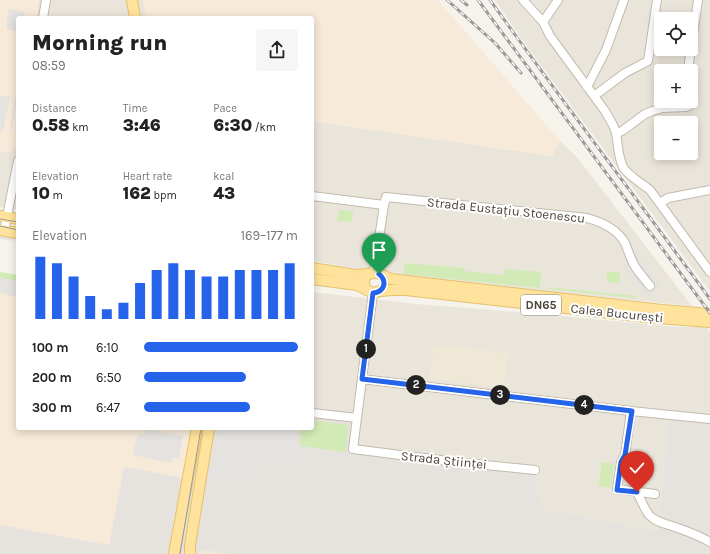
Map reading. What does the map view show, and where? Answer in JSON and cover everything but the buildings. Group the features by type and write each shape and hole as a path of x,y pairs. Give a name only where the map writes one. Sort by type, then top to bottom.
{"main road":[{"path":"132,0 135,16"},
{"path":"3,216 16,219"},
{"path":"2,231 16,233"},
{"name":"Calea București","path":"314,268 355,274 374,274 392,279 703,319 710,314"},
{"path":"374,274 384,280 384,285 373,291 364,282 365,278 374,274"},
{"name":"Calea București","path":"314,279 357,285 373,291 406,290 661,314"},
{"path":"314,285 327,282"},
{"path":"174,554 197,430"},
{"path":"190,554 190,545 209,430"}],"street":[{"path":"43,16 46,0"},
{"path":"523,0 543,22 550,36 588,87 612,123 616,134 623,168 626,172 650,190 710,272"},
{"path":"543,22 558,0"},
{"path":"588,87 606,50 624,0"},
{"path":"594,96 625,73 648,60 657,0"},
{"path":"689,64 698,0"},
{"path":"616,134 652,110 663,108"},
{"path":"2,231 3,216 16,167"},
{"path":"660,203 668,198 710,190"},
{"path":"314,196 384,205 374,274"},
{"name":"Strada Eustațiu Stoenescu","path":"384,205 386,197 597,220 619,235 624,242 634,264 650,286"},
{"path":"314,413 357,418 373,291"},
{"path":"362,379 710,419"},
{"path":"632,411 625,455 621,462 617,490 655,494"},
{"name":"Strada Științei","path":"357,418 353,449 535,470"},
{"path":"637,492 644,508 650,516 660,523 677,528 710,542"}],"shaded area":[{"path":"0,0 39,0 36,16 16,16 16,143 15,149 11,152 0,151"},
{"path":"39,0 143,0 146,16 36,16"},
{"path":"143,0 438,0 560,141 552,156 314,121 314,16 146,16"},
{"path":"495,0 710,0 710,291 525,44"},
{"path":"9,9 25,12 24,16 16,16 16,31 6,29"},
{"path":"16,94 16,106 12,129 10,129"},
{"path":"0,95 10,97 3,132 0,132"},
{"path":"314,121 552,156 560,141 576,156 692,306 540,291 389,273 314,261"},
{"path":"16,143 16,210 0,207 0,151 11,152 15,149"},
{"path":"0,234 16,237 16,241 0,239"},
{"path":"625,235 660,285 651,295 646,295 625,271"},
{"path":"314,262 356,268 355,272 314,266"},
{"path":"0,275 16,279 16,430 193,430 184,478 124,468 109,545 0,525"},
{"path":"0,278 16,281 16,297 0,293"},
{"path":"314,292 416,304 676,327 706,327 710,333 710,418 669,415 657,531 538,508 535,470 353,449 314,415"},
{"path":"439,345 508,353 504,388 429,379 433,347"},
{"path":"314,413 357,418 353,449 535,470 539,508 657,531 669,415 710,418 710,554 0,554 0,525 109,545 124,467 184,478 193,430 314,430"},
{"path":"146,430 151,430 183,436 179,459 173,458 172,463 133,455 137,437 140,434 144,434"},
{"path":"222,430 296,430 291,464 256,461 253,479 214,475"},
{"path":"200,549 230,554 198,554"}],"green space":[{"path":"339,210 353,211 352,222 337,221"},
{"path":"404,263 464,268 464,271 504,275 505,269 541,272 540,288 404,274"},
{"path":"0,272 16,275 16,281 0,278"},
{"path":"607,272 620,272 620,283 607,282"},
{"path":"548,287 636,296 635,298 548,289"},
{"path":"314,420 348,425 346,452 300,446 301,430 314,430"},
{"path":"602,462 614,464 611,488 598,486"}],"tram line":[{"path":"0,219 16,222"},
{"path":"0,226 16,230"},
{"path":"180,554 201,430"}],"railway":[{"path":"447,0 495,43 521,73"},
{"path":"461,0 467,5"},
{"path":"478,0 710,313"},
{"path":"490,0 710,299"}],"route":[{"path":"379,274 383,277 384,285 380,291 373,293 362,379 632,411 625,455 621,462 617,490 637,492"}]}
